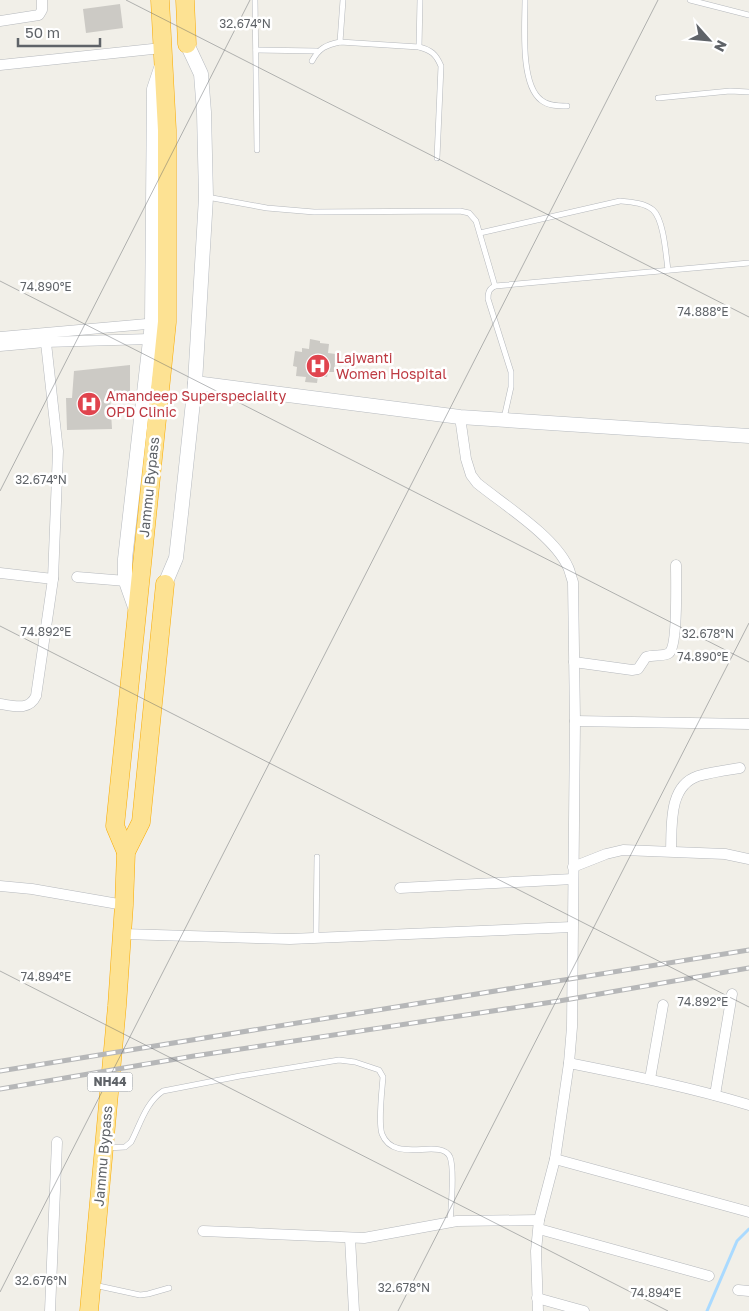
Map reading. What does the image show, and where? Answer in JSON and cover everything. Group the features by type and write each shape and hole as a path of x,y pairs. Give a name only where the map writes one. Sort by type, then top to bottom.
{"highway":[{"name":"Jammu Bypass","path":"126,852 115,826 136,611 160,323 168,190 167,130 160,0"},
{"path":"185,0 187,44"},
{"name":"Jammu Bypass","path":"89,1311 123,934 126,852 141,822 165,584"}],"street":[{"path":"0,21 39,15 42,10 42,0"},
{"path":"165,584 176,558 195,383 206,197 201,74 187,44"},
{"path":"0,66 163,56"},
{"path":"0,346 45,338 160,323"},
{"path":"136,611 126,580 125,559 150,339 160,323"},
{"path":"0,337 150,339"},
{"path":"0,704 27,706 36,696 52,579 58,451 45,338"},
{"path":"195,383 460,417 749,436"},
{"path":"460,417 471,475 477,483 545,537 562,557 573,582 575,722 572,1027 569,1064 555,1159 539,1225 535,1263 538,1311"},
{"path":"574,662 632,670 638,668 646,656 670,652 674,634 676,564"},
{"path":"0,573 52,579"},
{"path":"77,577 126,580"},
{"path":"575,722 749,724"},
{"path":"670,851 673,815 677,795 682,787 698,776 740,768"},
{"path":"573,867 606,854 623,850 724,854 749,859"},
{"path":"400,888 573,879"},
{"path":"0,886 70,894 124,905"},
{"path":"123,934 290,940 572,927"},
{"path":"715,1094 732,994"},
{"path":"650,1079 663,1005"},
{"path":"569,1064 650,1079 715,1094 749,1105"},
{"path":"50,1311 57,1142"},
{"path":"555,1159 749,1212"},
{"path":"203,1231 350,1238 375,1237 450,1222 539,1225 709,1276"},
{"path":"350,1238 354,1311"},
{"path":"537,1298 584,1311"}],"lane":[{"path":"255,0 257,150"},
{"path":"340,42 343,0"},
{"path":"419,46 420,0"},
{"path":"525,0 527,74 532,88 541,101 555,106 567,106"},
{"path":"690,0 749,14"},
{"path":"256,50 318,51 340,42 419,46 429,50 437,56 440,66 437,158"},
{"path":"312,61 318,51"},
{"path":"658,98 730,91 749,92"},
{"path":"206,197 267,208 314,212 460,211 473,217 476,221 495,286"},
{"path":"480,233 620,201 632,202 655,211 662,231 668,270"},
{"path":"503,420 511,387 511,372 488,299 488,293 491,288 495,286 749,263"},
{"path":"316,938 317,857"},
{"path":"104,1148 125,1147 131,1142 150,1104 163,1091 339,1060 355,1062 379,1070 383,1077 382,1132 386,1142 394,1148 404,1150 440,1150 447,1153 450,1158 452,1172 450,1222"},
{"path":"92,1284 140,1295 169,1288"}],"building":[{"path":"120,4 123,28 86,33 83,9"},
{"path":"310,339 329,344 328,353 336,354 334,372 328,372 327,377 318,376 317,383 305,382 306,377 296,376 297,367 293,366 295,351 302,352 302,348 309,349"},
{"path":"130,365 130,393 110,395 112,429 67,430 66,398 72,398 74,371"}],"waterway":[{"path":"707,1311 737,1241 749,1229"}],"railway":[{"path":"0,1071 749,950"},
{"path":"0,1089 194,1056 559,1001 749,968"}],"place":[{"name":"Lajwanti Women Hospital","path":"318,366"},
{"name":"Amandeep Superspeciality OPD Clinic","path":"89,404"}]}
